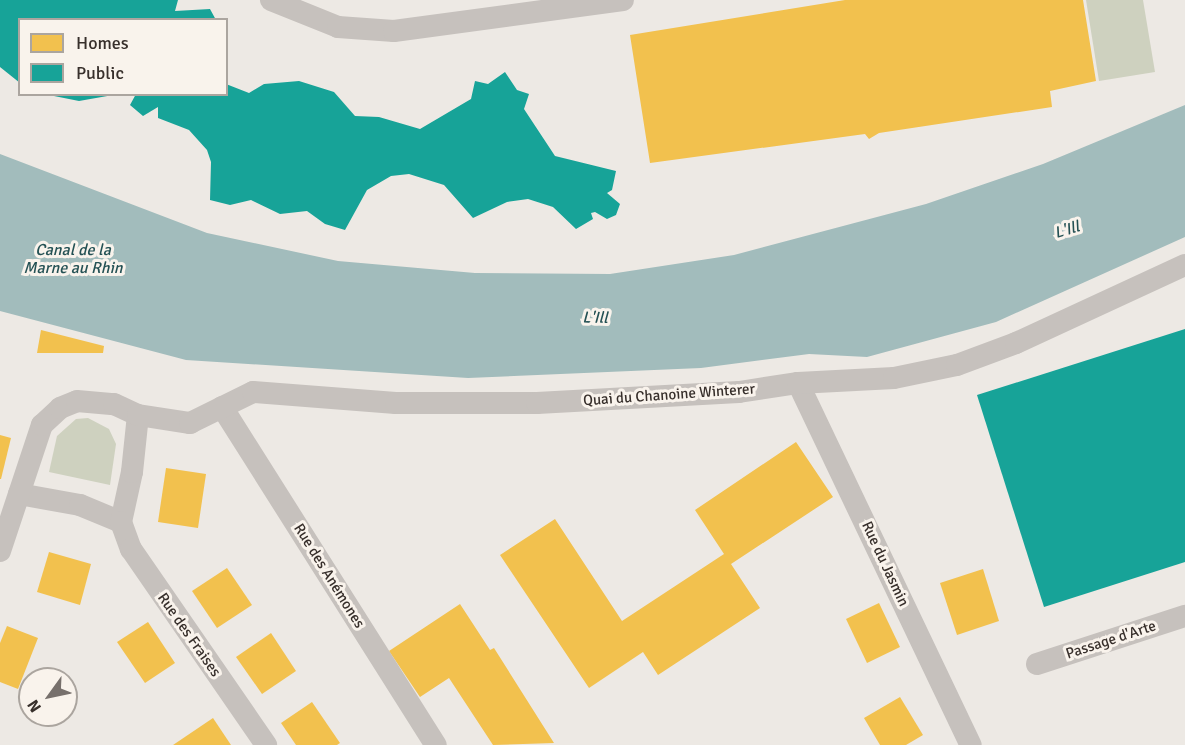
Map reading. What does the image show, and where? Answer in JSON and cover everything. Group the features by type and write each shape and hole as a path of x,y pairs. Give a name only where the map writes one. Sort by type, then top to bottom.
{"street":[{"path":"271,0 317,21 358,30 433,27 563,4 623,0"},
{"name":"Quai du Chanoine Winterer","path":"0,551 42,425 60,408 77,401 114,404 138,415 190,423 253,392 396,403 537,403 739,392 798,383 894,378 957,365 1016,343 1185,265"},
{"name":"Rue du Jasmin","path":"798,383 971,745"},
{"name":"Rue des Anémones","path":"222,407 436,745"},
{"path":"19,494 80,505 120,522 132,472 138,415"},
{"name":"Rue des Fraises","path":"120,522 131,549 266,745"},
{"name":"Passage d'Arte","path":"1037,664 1185,616"}],"green space":[{"path":"1086,0 1143,0 1155,72 1099,81"},
{"path":"88,418 109,429 116,444 110,485 49,472 57,436 76,419"}],"water":[{"name":"Canal de la Marne au Rhin","path":"1185,105 1185,237 996,322 867,357 809,354 701,368 468,378 186,360 0,311 0,154 207,233 338,261 475,273 610,274 734,255 926,204 1043,164"}],"building: Homes":[{"path":"845,0 1083,0 1096,81 1050,91 1052,107 879,133 869,139 865,134 650,163 630,35"},
{"path":"41,330 104,346 103,353 37,353"},
{"path":"0,435 11,438 1,479 0,479"},
{"path":"796,442 833,497 731,564 760,608 658,675 643,652 589,688 500,555 555,519 622,621 724,554 695,510"},
{"path":"166,468 206,474 198,528 158,522"},
{"path":"49,552 91,564 80,605 37,592"},
{"path":"227,568 252,605 217,628 192,591"},
{"path":"983,569 999,621 957,635 940,583"},
{"path":"879,603 900,647 867,663 846,619"},
{"path":"460,604 490,650 494,648 554,743 493,745 449,678 420,697 389,651"},
{"path":"148,622 175,663 145,683 117,642"},
{"path":"7,626 38,638 27,667 18,667 18,689 0,682 0,643"},
{"path":"271,633 296,671 262,694 236,657"},
{"path":"900,697 923,735 906,745 880,745 864,718"},
{"path":"312,702 340,743 337,745 296,745 281,723"},
{"path":"213,718 231,745 173,745"}],"building: Public":[{"path":"0,0 178,0 175,11 210,9 215,18 18,18 18,81 0,67"},
{"path":"505,72 517,90 529,94 524,109 555,156 616,171 612,190 607,193 620,204 616,215 607,219 595,212 591,213 593,219 576,229 553,207 528,199 507,202 473,218 444,185 409,174 391,176 367,190 345,230 325,224 307,211 280,214 251,200 230,205 210,200 211,162 207,150 189,130 158,118 158,107 143,116 130,105 135,96 228,96 228,85 249,93 264,84 299,81 334,92 355,116 379,117 420,129 471,99 475,81 488,84"},
{"path":"54,96 107,96 79,101"},
{"path":"1185,329 1185,562 1044,607 977,395"}],"water label":[{"name":"L'Ill","path":"1067,230"},
{"name":"L'Ill","path":"595,318"}]}
